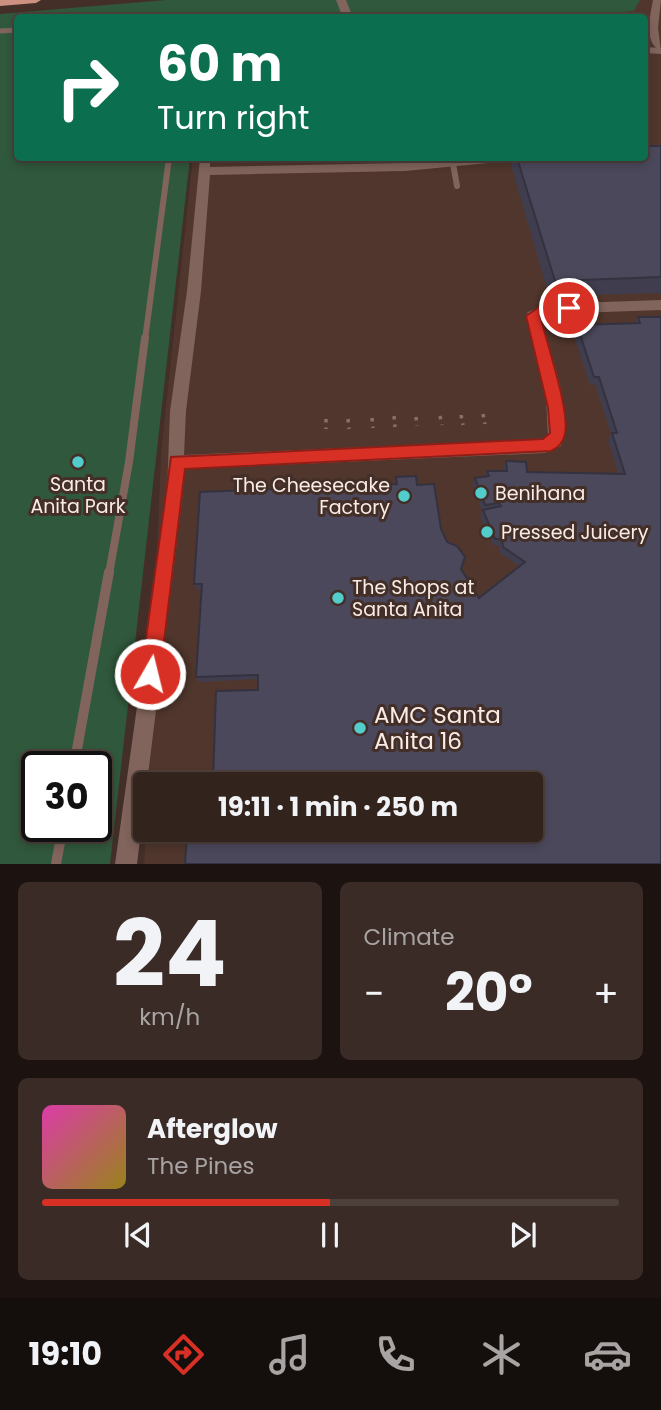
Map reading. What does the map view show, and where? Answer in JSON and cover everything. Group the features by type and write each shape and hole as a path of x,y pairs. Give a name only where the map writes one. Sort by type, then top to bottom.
{"main road":[{"path":"0,3 36,0"}],"street":[{"path":"658,0 653,28 661,50"},
{"path":"143,772 177,462 178,411 194,292 204,164 343,169 452,161"},
{"path":"177,462 545,446 555,441 558,433 553,397 533,316 547,309 661,305"},
{"path":"127,864 133,834"}],"lane":[{"path":"77,751 129,462 169,161"},
{"path":"452,161 457,186"},
{"path":"56,864 60,842"}],"path":[{"path":"483,414 485,424"},
{"path":"461,415 463,425"},
{"path":"394,416 395,427"},
{"path":"440,416 442,425"},
{"path":"416,417 417,426"},
{"path":"372,418 373,428"},
{"path":"326,419 326,429"},
{"path":"348,419 349,429"}],"shaded area":[{"path":"640,0 661,0 661,864 144,864 145,842 543,842 543,772 148,772 161,453 193,161 648,161 648,14 598,14 634,11"}],"green space":[{"name":"Santa Anita Park","path":"166,0 640,0 634,11 603,14 14,14 14,161 190,161 110,864 0,864 0,14"}],"building":[{"path":"648,146 661,146 661,277 555,281 518,161 648,161"},
{"name":"The Shops at Santa Anita","path":"638,317 661,317 661,864 185,864 186,842 543,842 543,772 213,772 216,691 258,690 258,675 196,677 202,584 194,584 200,492 397,484 396,477 416,476 417,485 434,484 441,529 447,542 457,546 465,557 461,569 479,598 525,562 503,547 502,539 495,539 483,510 501,506 499,503 485,505 475,478 489,476 487,471 507,471 506,461 526,462 527,472 625,474 612,433 617,433 599,377 594,377 577,325 640,323"}],"place":[{"name":"Santa Anita Park","path":"78,462"},
{"name":"Benihana","path":"481,493"},
{"name":"The Cheesecake Factory","path":"404,496"},
{"name":"Pressed Juicery","path":"487,532"},
{"name":"The Shops at Santa Anita","path":"338,598"},
{"name":"AMC Santa Anita 16","path":"360,728"}],"route":[{"path":"150,674 177,462 545,446 555,441 558,433 556,408 533,316 547,309 569,308"}]}
